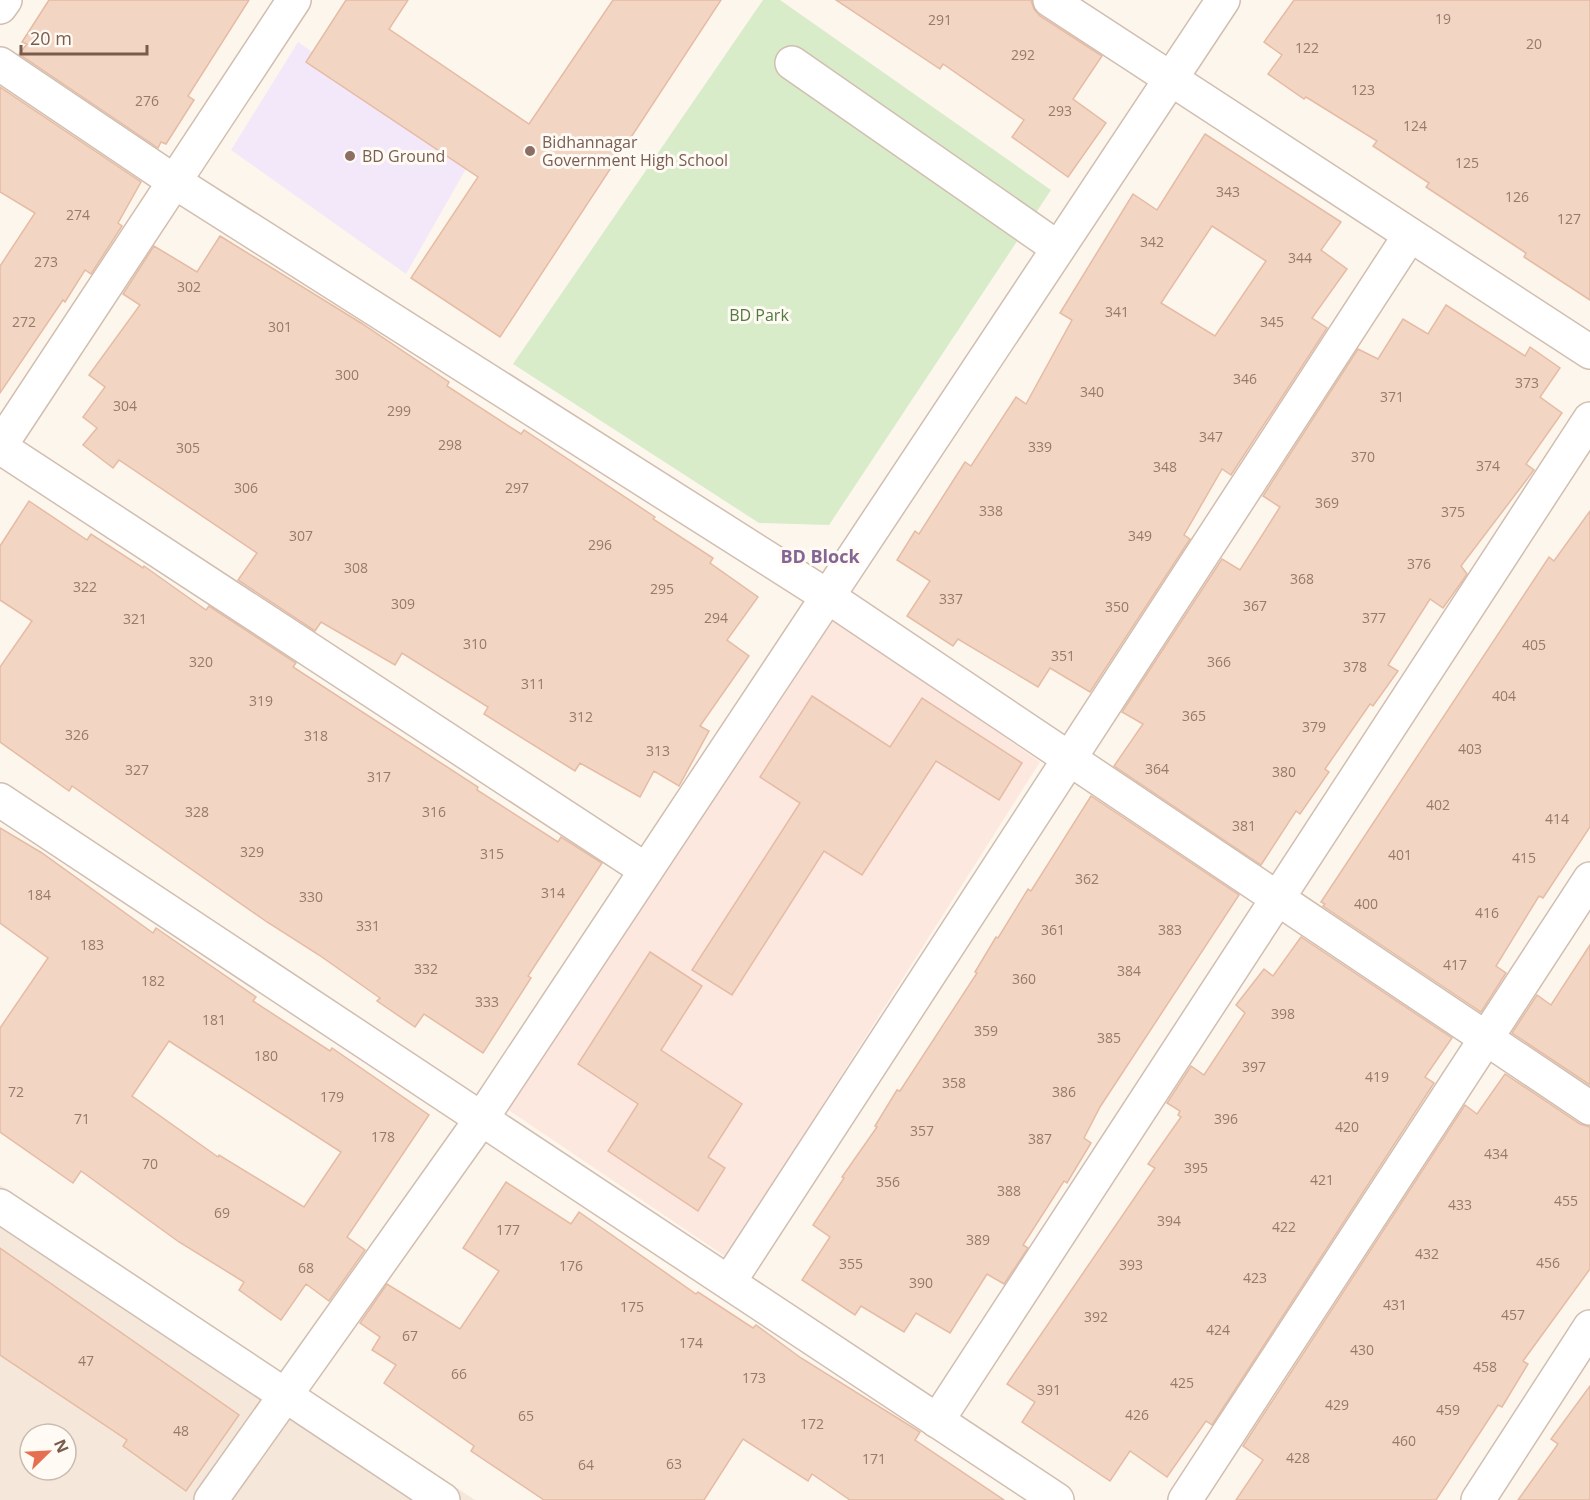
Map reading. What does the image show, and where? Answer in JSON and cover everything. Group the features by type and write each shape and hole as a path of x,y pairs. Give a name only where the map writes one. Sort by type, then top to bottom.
{"street":[{"path":"0,7 5,0"},
{"path":"294,0 0,446 646,870"},
{"path":"1050,0 1590,352"},
{"path":"211,1500 480,1120 1222,0"},
{"path":"792,63 1058,248"},
{"path":"0,64 175,182 827,596 1590,1107"},
{"path":"729,1282 1410,235"},
{"path":"937,1421 1590,419"},
{"path":"0,800 1057,1500"},
{"path":"1185,1500 1590,879"},
{"path":"0,1206 442,1500"},
{"path":"1478,1500 1590,1327"}],"shaded area":[{"name":"BD Ground","path":"298,42 470,162 406,274 231,150"},
{"path":"834,618 1040,762 726,1257 507,1109"},
{"path":"0,1185 475,1500 0,1500"}],"green space":[{"name":"BD Park","path":"763,0 780,0 1051,190 829,525 759,523 513,364"}],"building":[{"path":"49,0 249,0 188,96 194,100 166,144 161,142 158,148 19,54 27,44 22,42"},
{"name":"Bidhannagar Government High School","path":"346,0 408,0 389,29 529,124 613,0 721,0 500,337 411,278 478,177 306,62"},
{"path":"836,0 1031,0 1040,16 1102,56 1073,99 1106,123 1068,177 1012,137 1024,120 943,64 940,69"},
{"path":"1294,0 1590,0 1590,300 1524,257 1526,253 1426,187 1429,183 1373,146 1377,141 1306,97 1304,99 1268,74 1282,55 1264,42"},
{"path":"0,87 141,182 118,223 122,226 91,274 85,270 0,393 0,266 35,213 0,192"},
{"path":"1205,134 1341,222 1321,250 1347,269 1312,318 1327,328 1231,475 1222,469 1184,535 1190,539 1090,692 1050,668 1038,687 958,639 953,646 907,616 930,581 897,560 915,531 919,534 965,462 971,466 1016,397 1026,404 1072,320 1060,313 1133,194 1157,210","holes":["1212,226 1266,261 1215,336 1161,303"]},
{"path":"220,236 361,323 449,382 447,386 521,434 524,430 655,517 653,519 713,558 710,563 758,597 727,640 749,656 700,726 709,731 679,786 654,771 640,797 580,763 575,771 484,714 488,707 402,653 395,665 321,622 315,631 238,580 257,553 119,460 113,468 83,445 97,428 83,417 105,387 89,375 140,305 123,294 154,246 197,272"},
{"path":"1446,305 1525,356 1530,347 1560,368 1540,397 1562,413 1526,464 1534,470 1461,566 1467,574 1443,608 1430,599 1388,665 1398,671 1373,706 1370,704 1325,769 1329,772 1300,814 1296,811 1261,865 1114,766 1143,724 1122,712 1222,559 1240,570 1280,507 1263,496 1358,349 1378,359 1403,319 1428,334"},
{"path":"29,501 87,540 91,534 143,568 144,566 206,610 209,606 296,663 293,667 478,787 477,790 558,842 561,837 602,863 528,976 531,978 483,1053 424,1014 415,1027 377,1001 380,998 319,955 267,922 72,786 69,791 0,742 0,667 32,621 0,600 0,546"},
{"path":"1590,511 1590,827 1543,898 1539,896 1496,966 1506,973 1481,1012 1323,906 1325,904 1321,902 1549,557 1554,561"},
{"path":"812,696 890,747 922,698 1022,763 999,800 936,761 862,875 824,851 732,995 692,970 800,803 760,777"},
{"path":"1091,796 1239,895 1100,1107 1084,1138 1091,1143 1067,1183 1064,1181 1023,1245 1028,1248 1004,1284 987,1274 950,1333 916,1313 904,1332 861,1306 855,1315 802,1280 830,1237 813,1225 844,1178 842,1177 877,1127 875,1126 897,1090 900,1091 977,973 975,972 996,937 998,938 1028,889 1031,891"},
{"path":"0,828 42,853 153,933 156,928 256,997 253,1001 330,1051 332,1048 429,1115 347,1237 365,1250 329,1301 306,1284 281,1320 239,1290 244,1282 179,1242 81,1171 73,1183 0,1132 0,1028 48,958 0,923","holes":["169,1041 341,1152 304,1207 219,1155 218,1157 132,1096"]},
{"path":"1301,937 1452,1038 1425,1077 1434,1083 1212,1425 1206,1421 1167,1477 1130,1451 1110,1481 1022,1422 1035,1402 1007,1384 1155,1168 1148,1164 1181,1117 1178,1115 1180,1111 1167,1103 1191,1066 1204,1075 1245,1013 1236,1005 1264,969 1273,976"},
{"path":"1590,945 1590,1085 1512,1033 1537,995 1551,1005"},
{"path":"650,952 702,986 661,1050 742,1104 708,1157 725,1168 698,1211 608,1151 638,1104 578,1064"},
{"path":"1505,1074 1580,1124 1590,1127 1590,1269 1523,1361 1528,1364 1502,1407 1498,1405 1436,1500 1236,1500 1263,1460 1243,1446 1465,1105 1477,1114"},
{"path":"506,1182 571,1224 579,1212 696,1294 698,1292 753,1328 756,1325 801,1358 920,1432 915,1440 1004,1500 850,1500 812,1474 808,1481 743,1439 704,1500 544,1500 471,1451 474,1446 384,1383 396,1365 372,1350 380,1337 360,1323 387,1284 460,1329 499,1271 463,1248"},
{"path":"0,1248 239,1415 186,1491 123,1446 127,1440 0,1355"},
{"path":"1590,1386 1590,1500 1518,1500 1558,1444 1551,1439"}],"place":[{"name":"Bidhannagar Government High School","path":"530,151"},
{"name":"BD Ground","path":"350,156"}],"district":[{"name":"BD Block","path":"820,557"}]}
